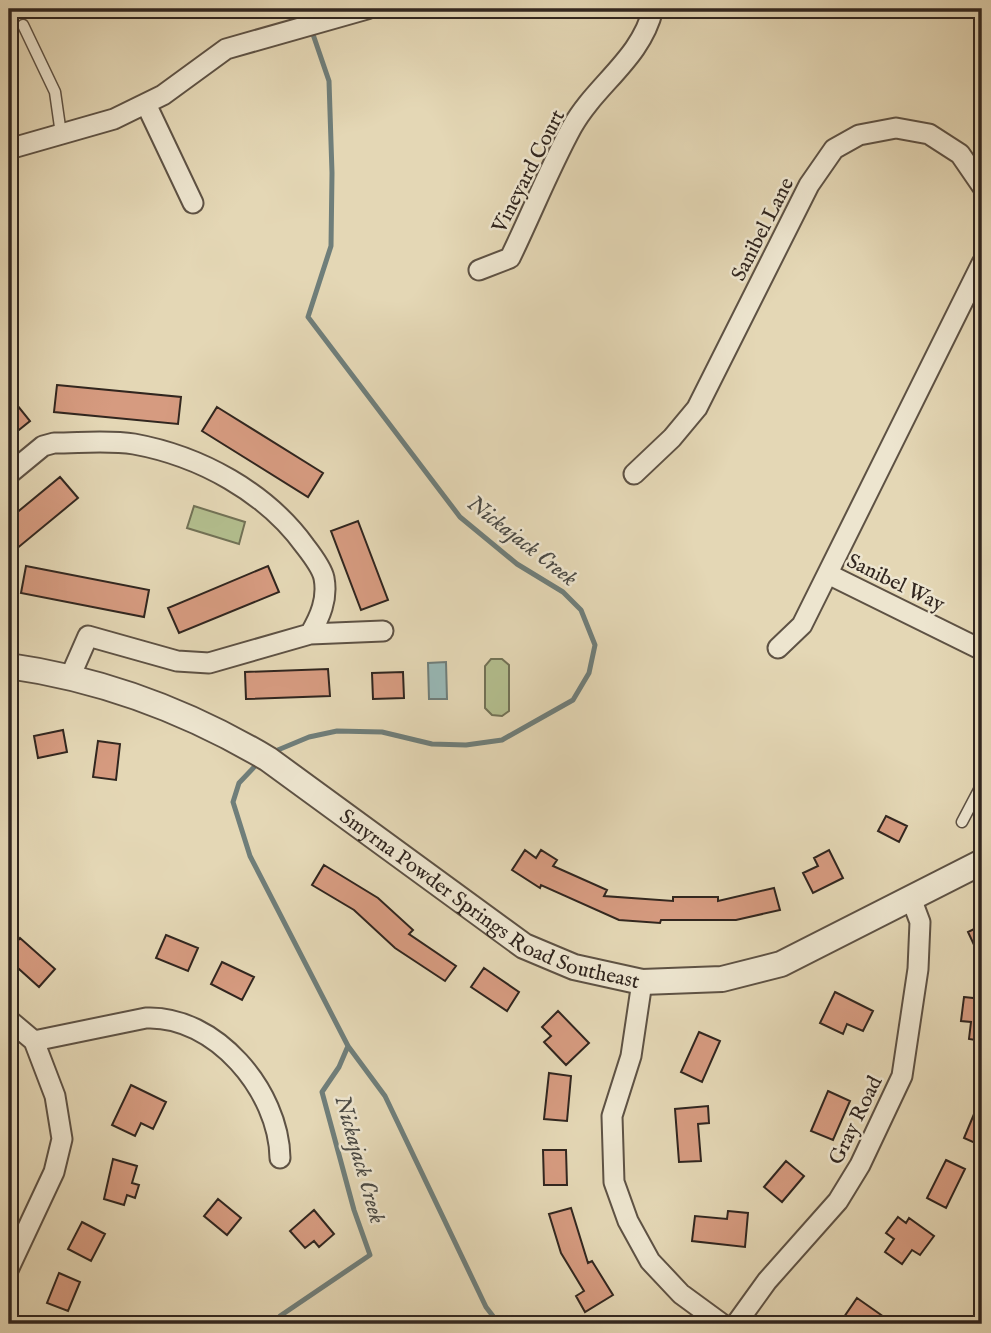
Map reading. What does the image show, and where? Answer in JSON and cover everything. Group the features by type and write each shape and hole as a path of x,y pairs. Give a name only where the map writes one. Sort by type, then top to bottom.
{"street":[{"path":"9,149 114,119 163,96 226,49 367,9"},
{"name":"Vineyard Court","path":"479,270 510,258 573,125 597,94 631,58 653,9"},
{"path":"146,104 193,203"},
{"name":"Sanibel Lane","path":"634,474 672,438 697,408 809,184 834,149 859,135 896,128 929,134 960,154 979,177 982,186"},
{"path":"778,648 802,625 982,263"},
{"path":"9,474 43,446 54,443 133,444 177,456 227,478 270,506 295,532 324,577 323,613 310,634"},
{"name":"Sanibel Way","path":"828,574 982,650"},
{"path":"70,677 88,636 177,661 209,663 310,634 383,631"},
{"name":"Smyrna Powder Springs Road Southeast","path":"9,667 70,677 181,714 235,739 309,789 524,946 574,967 642,982 722,979 762,970 813,950 982,862"},
{"name":"Gray Road","path":"736,1324 767,1281 838,1201 860,1166 902,1076 918,969 920,922 911,898"},
{"path":"642,982 631,1056 612,1116 614,1182 628,1221 650,1261 681,1294 722,1324"},
{"path":"34,1041 146,1018 160,1017 187,1024 219,1044 263,1097 274,1117 280,1137 280,1158"},
{"path":"9,1020 34,1041 55,1096 62,1139 54,1172 9,1268"}],"lane":[{"path":"23,25 55,92 61,134"},
{"path":"962,822 982,784"}],"green space":[{"path":"194,506 245,522 239,544 187,528"},
{"path":"491,659 502,659 509,665 509,711 502,716 492,715 485,708 485,666"}],"water":[{"path":"446,662 447,699 429,699 428,663"}],"building":[{"path":"57,385 181,397 178,424 54,412"},
{"path":"9,395 30,421 9,438"},
{"path":"217,407 323,473 308,497 202,431"},
{"path":"60,477 78,498 9,555 9,519"},
{"path":"358,521 388,600 361,610 331,531"},
{"path":"26,566 149,590 144,617 21,593"},
{"path":"268,566 279,592 179,633 168,608"},
{"path":"328,669 330,696 246,699 245,672"},
{"path":"403,672 404,698 373,699 372,673"},
{"path":"63,730 67,752 38,758 34,736"},
{"path":"98,741 120,744 116,780 93,777"},
{"path":"886,816 907,826 899,842 878,831"},
{"path":"525,850 536,858 541,850 557,860 553,866 607,890 604,896 673,901 673,897 718,897 718,901 774,888 780,910 736,920 661,920 660,923 619,920 541,885 540,888 512,870"},
{"path":"829,850 843,878 813,893 803,873 818,866 814,858"},
{"path":"324,865 378,898 413,930 409,934 456,966 445,981 395,948 354,910 312,885"},
{"path":"982,925 982,962 968,932"},
{"path":"166,935 198,948 188,971 156,958"},
{"path":"20,938 55,969 39,987 9,960 9,951"},
{"path":"222,962 254,977 242,1000 211,984"},
{"path":"484,968 519,992 507,1011 471,987"},
{"path":"835,992 873,1011 863,1031 847,1024 843,1034 820,1023"},
{"path":"964,997 982,999 982,1041 969,1039 971,1022 961,1021"},
{"path":"558,1011 589,1043 566,1065 544,1042 551,1036 542,1027"},
{"path":"699,1032 720,1041 702,1082 681,1072"},
{"path":"549,1073 571,1076 567,1121 544,1119"},
{"path":"131,1085 166,1102 153,1129 141,1123 135,1136 112,1125"},
{"path":"828,1091 850,1101 833,1140 811,1131"},
{"path":"982,1095 982,1146 964,1138"},
{"path":"708,1106 709,1123 698,1124 701,1161 679,1162 675,1109"},
{"path":"543,1150 566,1150 567,1185 544,1185"},
{"path":"113,1159 137,1166 132,1183 139,1185 135,1198 127,1195 124,1205 104,1199"},
{"path":"946,1160 965,1169 946,1208 927,1198"},
{"path":"786,1161 804,1176 782,1202 764,1187"},
{"path":"218,1199 241,1218 227,1235 204,1216"},
{"path":"571,1208 588,1263 592,1261 613,1295 585,1312 576,1296 584,1291 561,1253 549,1214"},
{"path":"314,1210 334,1234 319,1247 314,1241 305,1248 290,1231"},
{"path":"728,1211 748,1213 745,1247 692,1241 695,1216 727,1219"},
{"path":"898,1217 906,1223 909,1218 934,1236 920,1255 912,1250 902,1264 885,1252 894,1239 886,1233"},
{"path":"82,1222 105,1234 91,1261 68,1249"},
{"path":"59,1273 80,1282 68,1311 47,1303"},
{"path":"857,1298 894,1324 855,1324 844,1317"}],"waterway":[{"name":"Nickajack Creek","path":"273,752 309,737 337,731 382,732 432,744 466,745 502,740 573,700 589,673 595,645 581,610 563,592 517,564 460,517 308,317 331,246 332,173 329,81 305,11 301,9"},
{"name":"Nickajack Creek","path":"259,762 239,783 233,802 250,856 348,1046 385,1096 486,1307 499,1324"},
{"name":"Nickajack Creek","path":"276,1324 280,1316 370,1255 354,1210 322,1092 339,1067 348,1046"}]}
